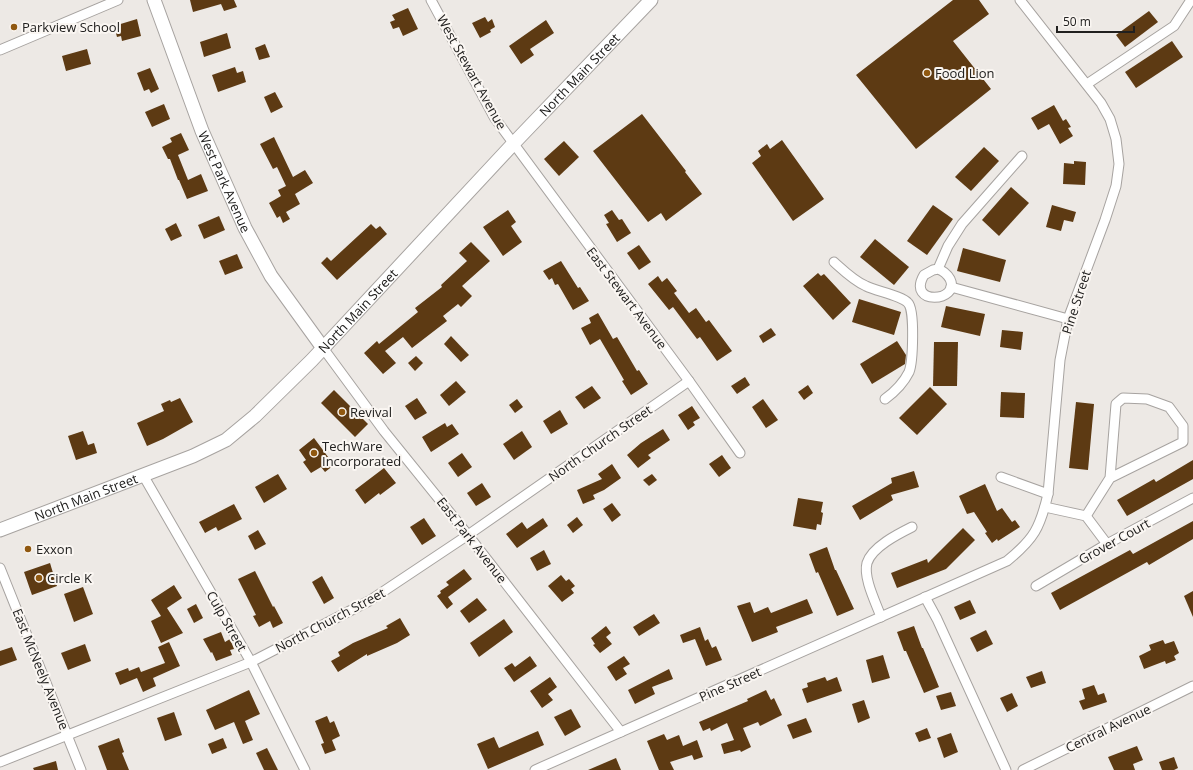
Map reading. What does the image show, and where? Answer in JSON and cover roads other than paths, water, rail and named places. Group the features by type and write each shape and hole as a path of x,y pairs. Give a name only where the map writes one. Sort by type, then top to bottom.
{"main road":[{"name":"West Park Avenue","path":"154,0 202,131 245,228 271,276 323,348"},
{"name":"North Main Street","path":"0,530 193,456 226,440 255,416 323,348 513,144 651,0"}],"street":[{"path":"0,50 118,0"},
{"name":"West Stewart Avenue","path":"431,0 494,117 513,144"},
{"name":"Pine Street","path":"535,770 1007,561 1033,536 1043,515 1048,494 1060,360 1068,319 1105,220 1116,186 1119,164 1116,139 1110,119 1101,103 1020,0"},
{"path":"1086,84 1174,26 1191,0"},
{"name":"East Stewart Avenue","path":"513,144 689,381 740,454"},
{"path":"938,269 948,246 962,224 1022,156"},
{"path":"834,262 864,286 902,299 909,303 912,319 911,365 902,385 885,399"},
{"path":"938,269 946,273 951,282 951,287 950,291 937,298 927,296 923,293 920,284 924,275 938,269"},
{"path":"951,287 1068,319"},
{"path":"909,303 923,293"},
{"name":"East Park Avenue","path":"323,348 384,431 468,535 621,732"},
{"name":"North Church Street","path":"0,762 251,662 370,601 468,535 689,381"},
{"path":"1086,516 1110,478 1116,404 1123,398 1147,399 1169,407 1183,426 1183,442 1110,478"},
{"name":"Culp Street","path":"142,476 251,662 305,770"},
{"path":"1000,477 1048,494"},
{"name":"Grover Court","path":"1036,586 1107,544 1193,498"},
{"path":"1045,507 1086,516 1107,544"},
{"path":"881,617 869,582 867,564 872,554 879,548 896,535 912,527"},
{"name":"East McNeely Avenue","path":"0,568 82,770"},
{"path":"925,597 941,626 1006,770"},
{"name":"Central Avenue","path":"1023,770 1193,686"}],"place":[{"name":"Parkview School","path":"14,27"},
{"name":"Food Lion","path":"927,73"},
{"name":"Revival","path":"342,412"},
{"name":"TechWare Incorporated","path":"314,453"},
{"name":"Exxon","path":"28,549"},
{"name":"Circle K","path":"39,578"}]}
